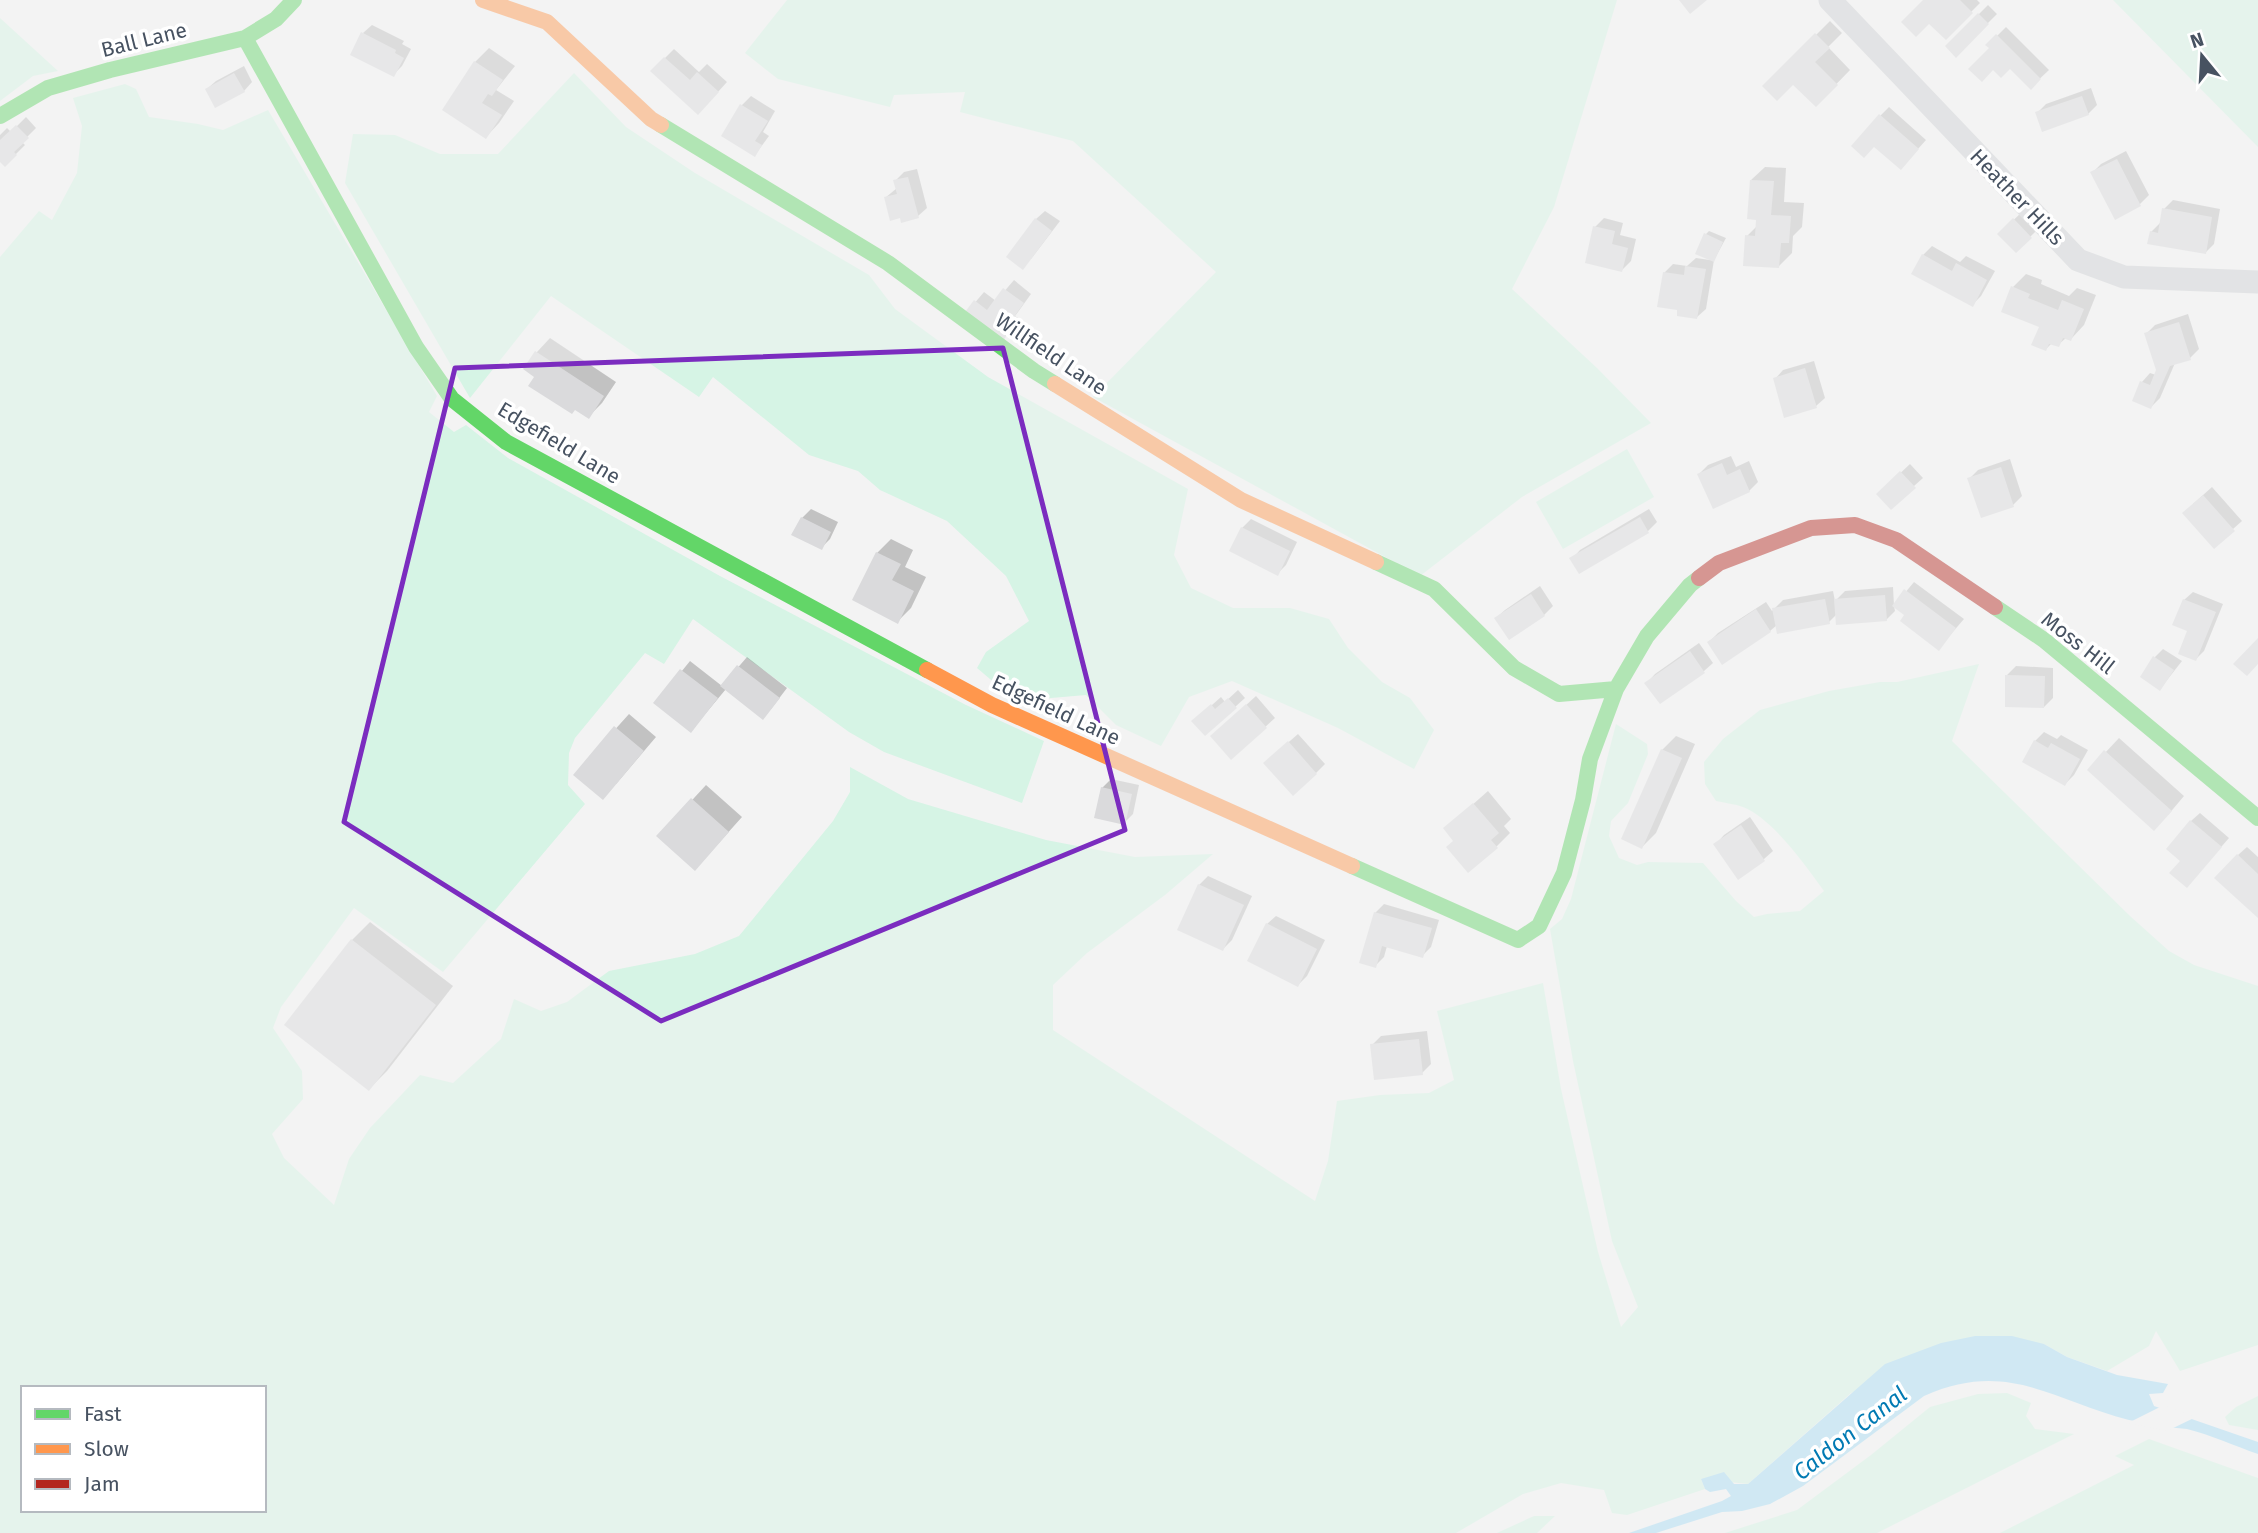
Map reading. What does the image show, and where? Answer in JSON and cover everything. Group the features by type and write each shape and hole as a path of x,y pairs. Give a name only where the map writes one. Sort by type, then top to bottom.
{"street":[{"name":"Ball Lane","path":"0,116 48,88 110,69 245,38 276,19 294,0"},
{"name":"Willfield Lane","path":"483,0 547,22 651,119 888,262 1034,371 1241,500 1434,589 1514,668 1559,694 1616,689"},
{"name":"Heather Hills","path":"1830,0 2078,260 2124,277 2258,282"},
{"name":"Edgefield Lane","path":"245,38 416,347 452,399 506,442 992,705 1518,940 1539,926 1564,873 1583,800 1590,760 1616,689 1647,636 1690,584 1719,563 1811,528 1855,525"},
{"name":"Moss Hill","path":"1855,525 1896,540 2044,640 2258,818"}],"highlighted area":[{"path":"1003,348 1125,830 661,1021 344,822 455,368"}],"green space":[{"path":"787,0 1617,0 1554,207 1512,289 1597,368 1651,423 1522,497 1420,576 1093,397 1216,272 1073,141 960,112 965,92 894,95 890,107 778,79 745,53"},
{"path":"2113,0 2258,0 2258,147"},
{"path":"0,18 58,71 33,76 0,101"},
{"path":"574,73 626,127 695,173 869,275 895,309 988,377 1188,489 1174,555 1191,588 1233,608 1290,608 1329,619 1348,648 1382,682 1410,698 1434,730 1414,769 1338,728 1232,681 1189,697 1161,746 1116,725 1086,695 1016,701 977,668 986,652 1029,621 1006,576 947,521 880,490 858,471 809,455 713,377 699,397 551,296 470,398 345,183 353,134 395,135 440,154 498,154"},
{"path":"125,84 136,89 149,117 223,130 268,110 437,396 429,412 454,432 466,425 508,458 720,576 966,705 1044,741 1022,803 884,752 849,732 693,619 664,664 645,653 575,738 569,753 568,785 585,804 443,972 354,908 281,1007 273,1028 302,1071 303,1099 272,1134 284,1158 334,1205 349,1159 370,1128 420,1075 453,1083 501,1039 514,999 541,1011 567,1002 609,971 695,954 739,936 833,821 850,792 850,767 908,799 1046,840 1135,857 1213,854 1165,895 1087,953 1053,985 1053,1030 1315,1201 1328,1161 1337,1101 1380,1095 1429,1093 1454,1080 1437,1011 1543,983 1561,1089 1598,1252 1621,1327 1638,1307 1612,1241 1573,1061 1550,929 1562,919 1571,899 1616,724 1647,744 1648,754 1628,803 1611,821 1609,836 1619,858 1637,865 1648,862 1703,863 1736,901 1754,917 1800,911 1824,891 1788,844 1765,821 1743,807 1716,801 1705,784 1704,762 1723,739 1760,710 1829,691 1880,682 1897,682 1979,664 1952,741 2169,951 2194,965 2258,986 2258,1345 2180,1371 2156,1331 2149,1346 2107,1371 2067,1357 2044,1344 1851,1393 1748,1484 1701,1479 1705,1489 1627,1515 1612,1513 1604,1490 1561,1483 1523,1494 1456,1533 0,1533 0,257 39,211 52,220 77,173 82,126 73,98"},
{"path":"1627,449 1654,497 1563,549 1536,502"},
{"path":"2007,1393 2031,1403 2026,1416 2035,1429 2074,1434 1877,1533 1725,1533 1797,1510 1930,1407 1978,1394"},
{"path":"2258,1396 2258,1430 2229,1425 2225,1417 2236,1407"},
{"path":"2149,1439 2258,1478 2258,1533 2000,1533 2134,1465 2115,1456"},
{"path":"1534,1516 1555,1516 1537,1533 1497,1533"}],"water":[{"name":"Caldon Canal","path":"1975,1336 2012,1336 2044,1344 2067,1357 2117,1375 2168,1384 2163,1393 2149,1394 2154,1406 2258,1442 2258,1454 2196,1431 2129,1420 2029,1387 1980,1381 1953,1386 1924,1396 1803,1486 1770,1504 1742,1511 1722,1512 1656,1533 1629,1533 1731,1496 1726,1489 1710,1492 1705,1489 1701,1479 1724,1472 1734,1484 1748,1484 1885,1364 1941,1343"}],"pier":[{"path":"2164,1405 2196,1417 2167,1431 2128,1423"}],"building":[{"path":"1679,0 1707,0 1690,14"},
{"path":"1923,0 1960,0 1973,13 1946,40 1929,24 1916,37 1901,22"},
{"path":"1978,13 1989,24 1956,58 1945,46"},
{"path":"361,32 396,50 395,53 404,58 394,77 350,55"},
{"path":"1815,33 1830,48 1815,62 1838,85 1816,107 1793,85 1777,101 1762,86"},
{"path":"1996,34 2041,79 2031,90 2010,69 2001,78 1993,70 1982,82 1968,69 1989,48 1985,45"},
{"path":"664,57 690,80 697,72 719,92 698,115 650,71"},
{"path":"474,61 503,80 492,96 488,94 482,103 502,115 486,139 442,110"},
{"path":"234,73 245,92 215,108 205,89"},
{"path":"2082,96 2089,115 2042,132 2035,112"},
{"path":"740,104 768,121 755,141 762,145 755,157 721,136"},
{"path":"1879,114 1919,149 1901,170 1874,147 1864,158 1851,146"},
{"path":"16,125 29,138 14,152 17,155 5,167 0,162 0,140"},
{"path":"2117,159 2141,206 2115,220 2090,172"},
{"path":"908,177 919,218 901,223 900,218 890,221 884,197 897,194 893,180"},
{"path":"1750,180 1774,181 1771,215 1791,216 1789,243 1781,243 1779,268 1743,266 1745,235 1755,236 1756,220 1747,219"},
{"path":"2162,208 2212,217 2206,254 2147,244 2150,231 2158,233"},
{"path":"1035,218 1052,231 1023,270 1006,257"},
{"path":"2013,218 2032,238 2016,253 1997,234"},
{"path":"1593,226 1615,231 1612,244 1628,248 1622,272 1585,263"},
{"path":"1704,233 1723,242 1714,262 1695,254"},
{"path":"1922,254 1952,271 1956,263 1987,280 1973,307 1911,274"},
{"path":"1685,266 1706,269 1697,319 1677,316 1677,310 1657,307 1663,272 1684,275"},
{"path":"2011,286 2030,294 2028,298 2058,310 2062,300 2084,309 2071,341 2063,338 2059,347 2049,344 2046,351 2031,345 2039,327 2001,312"},
{"path":"1003,288 1024,303 1008,325 1012,328 1003,341 965,312 974,300 987,310"},
{"path":"2179,322 2191,360 2170,366 2151,409 2132,401 2140,381 2150,385 2156,370 2144,333"},
{"path":"535,351 604,396 589,419 575,410 572,414 528,386 534,377 523,369"},
{"path":"1805,368 1817,408 1784,418 1773,378"},
{"path":"1722,463 1727,475 1740,469 1750,492 1713,509 1697,474"},
{"path":"2001,467 2014,507 1981,518 1967,478"},
{"path":"1900,471 1916,488 1891,510 1876,494"},
{"path":"2203,495 2235,531 2214,549 2182,513"},
{"path":"801,517 831,532 822,550 791,535"},
{"path":"1640,517 1649,533 1579,574 1569,558"},
{"path":"1241,527 1290,551 1278,576 1229,551"},
{"path":"876,552 901,564 892,580 914,591 898,624 852,600"},
{"path":"1904,589 1956,628 1939,651 1900,621 1904,615 1892,606"},
{"path":"1531,594 1545,616 1509,640 1494,618"},
{"path":"1885,595 1887,621 1836,625 1834,599"},
{"path":"1825,599 1830,624 1777,634 1772,608"},
{"path":"2183,599 2216,612 2196,661 2178,654 2187,631 2172,625"},
{"path":"1756,609 1771,632 1722,665 1707,642"},
{"path":"2258,638 2258,664 2247,676 2233,664"},
{"path":"1690,651 1705,673 1660,704 1644,683"},
{"path":"2153,656 2174,670 2160,691 2140,677"},
{"path":"737,665 780,698 763,720 720,686"},
{"path":"680,669 718,698 691,733 653,703"},
{"path":"2005,675 2045,676 2044,708 2005,707"},
{"path":"1228,698 1237,708 1205,736 1191,721 1211,704 1215,709"},
{"path":"1246,704 1267,728 1231,760 1210,736"},
{"path":"614,726 644,751 603,800 573,775"},
{"path":"2034,740 2048,748 2051,743 2080,759 2065,786 2022,762"},
{"path":"1288,741 1317,774 1293,796 1263,763"},
{"path":"1661,749 1682,758 1642,849 1621,839"},
{"path":"2104,750 2172,811 2154,831 2087,770"},
{"path":"1101,787 1132,794 1125,825 1094,818"},
{"path":"691,798 729,832 695,871 656,836"},
{"path":"1473,803 1499,833 1491,840 1498,848 1468,873 1446,847 1453,841 1443,828"},
{"path":"2190,820 2222,847 2187,888 2169,873 2180,861 2166,849"},
{"path":"1741,825 1765,861 1738,880 1713,844"},
{"path":"2237,854 2258,874 2258,918 2214,878"},
{"path":"1198,884 1244,905 1223,951 1177,930"},
{"path":"1374,912 1432,928 1423,958 1382,946 1376,968 1359,963"},
{"path":"1266,923 1317,949 1298,987 1247,961"},
{"path":"351,939 436,1005 369,1091 284,1025"},
{"path":"1419,1039 1423,1075 1374,1080 1370,1044"}],"traffic: fast":[{"path":"0,116 48,88 110,70 245,38 276,19 294,0"},
{"path":"245,38 416,347 452,399 506,442 927,670"},
{"path":"661,125 888,263 1055,384"},
{"path":"1376,562 1434,589 1514,668 1559,694 1616,689"},
{"path":"1352,866 1518,940 1539,926 1564,873 1583,800 1590,759 1616,689 1647,636 1699,578"},
{"path":"1995,607 2044,640 2258,818"}],"traffic: slow":[{"path":"483,0 547,22 651,119 661,125"},
{"path":"1055,384 1241,500 1376,562"},
{"path":"927,670 992,705 1352,866"}],"traffic: jam":[{"path":"1699,578 1719,563 1811,528 1855,525 1896,540 1995,607"}]}
